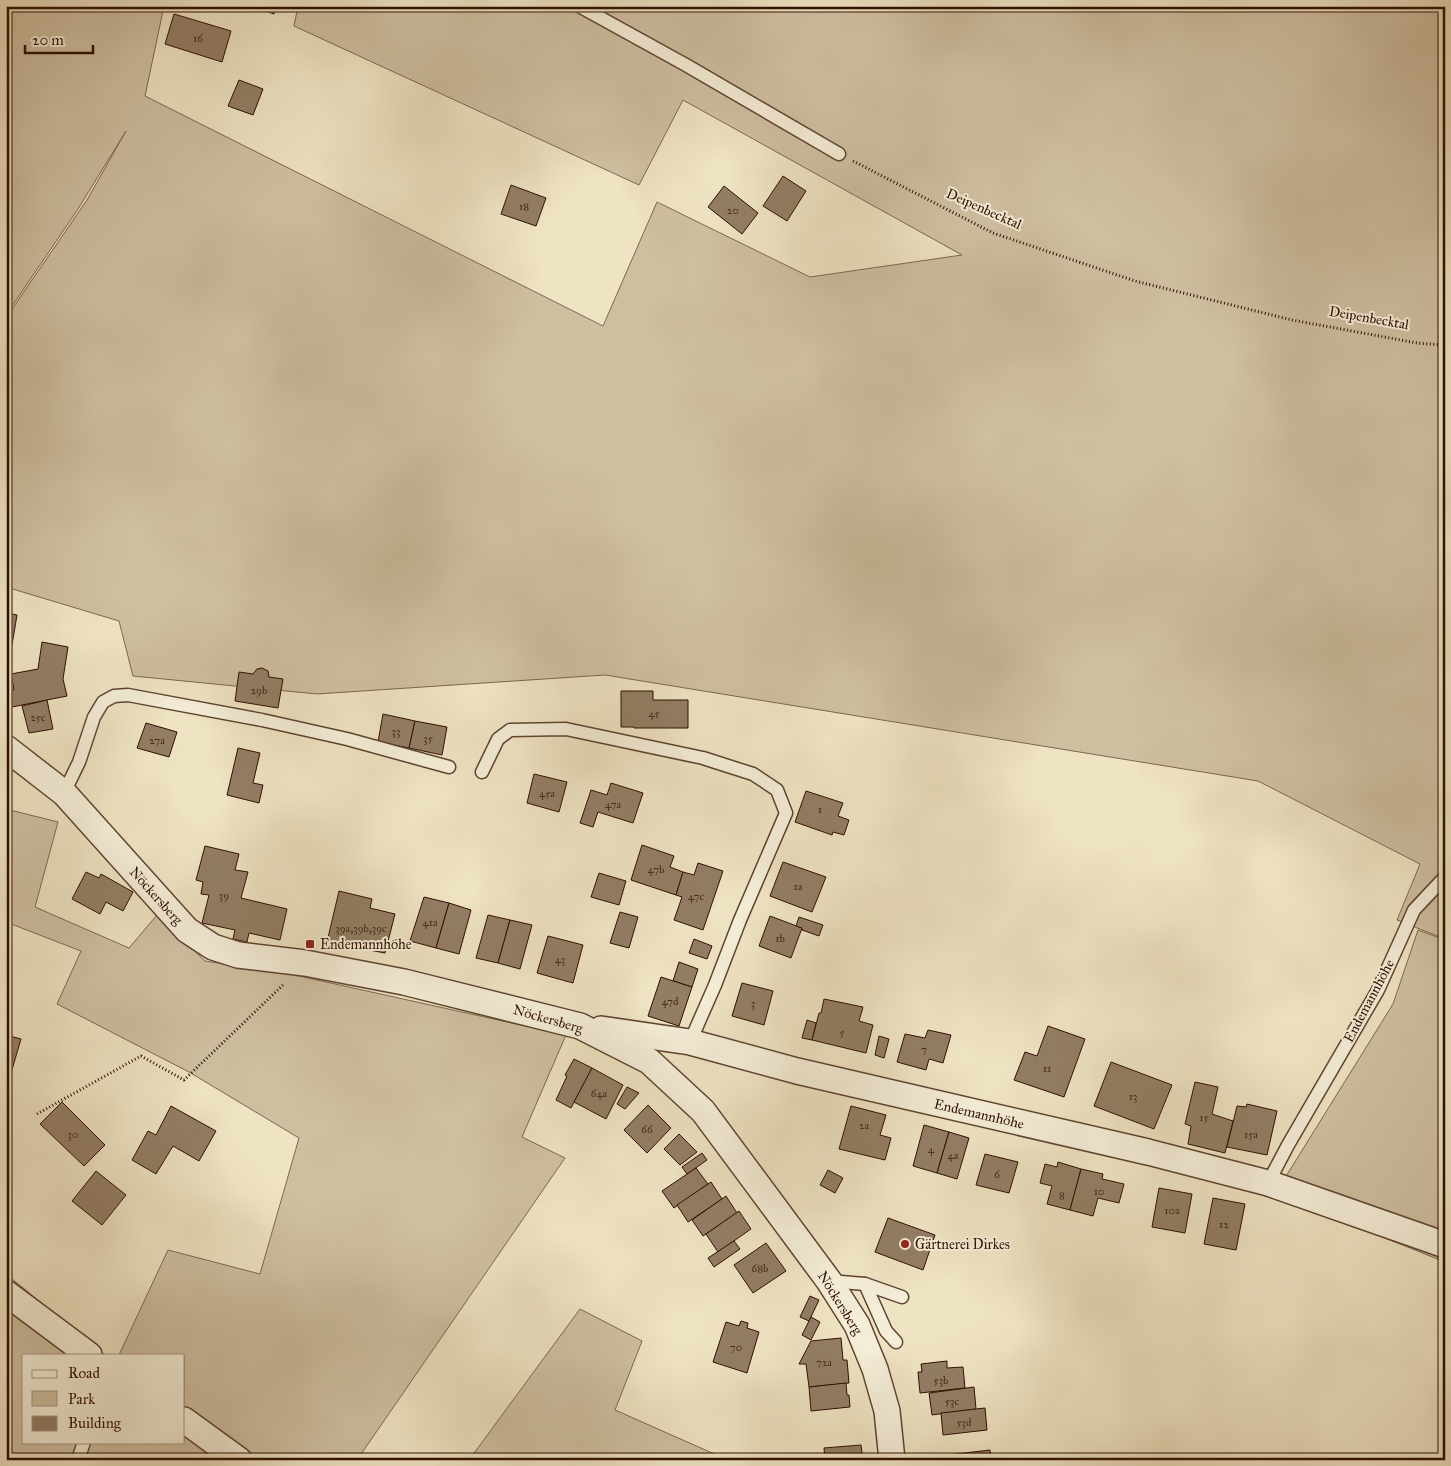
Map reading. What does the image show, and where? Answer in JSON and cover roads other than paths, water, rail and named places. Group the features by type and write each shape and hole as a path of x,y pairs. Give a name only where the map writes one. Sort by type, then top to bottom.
{"street":[{"name":"Nöckersberg","path":"6,748 64,793 187,930 213,947 238,955 305,963 404,982 580,1026 649,1061 703,1111 828,1281 857,1325 875,1369 887,1411 892,1460"},
{"name":"Endemannhöhe","path":"580,1026 690,1042 797,1071 1148,1152 1268,1183 1445,1245"},
{"path":"6,1293 88,1354"},
{"path":"185,1421 239,1460"}],"lane":[{"path":"578,6 686,65 839,154"},
{"path":"64,793 80,762 94,717 103,702 114,696 128,695 262,720 347,739 449,768"},
{"path":"482,772 498,739 510,730 566,729 703,758 752,774 777,790 786,813 690,1042"},
{"name":"Endemannhöhe","path":"1268,1183 1288,1144 1378,990 1414,910 1445,877"},
{"path":"828,1281 865,1284 902,1297"},
{"path":"865,1284 886,1331 896,1342"},
{"path":"78,1460 83,1444"}],"place":[{"name":"Endemannhöhe","path":"310,944"},
{"name":"Gärtnerei Dirkes","path":"905,1244"}]}
